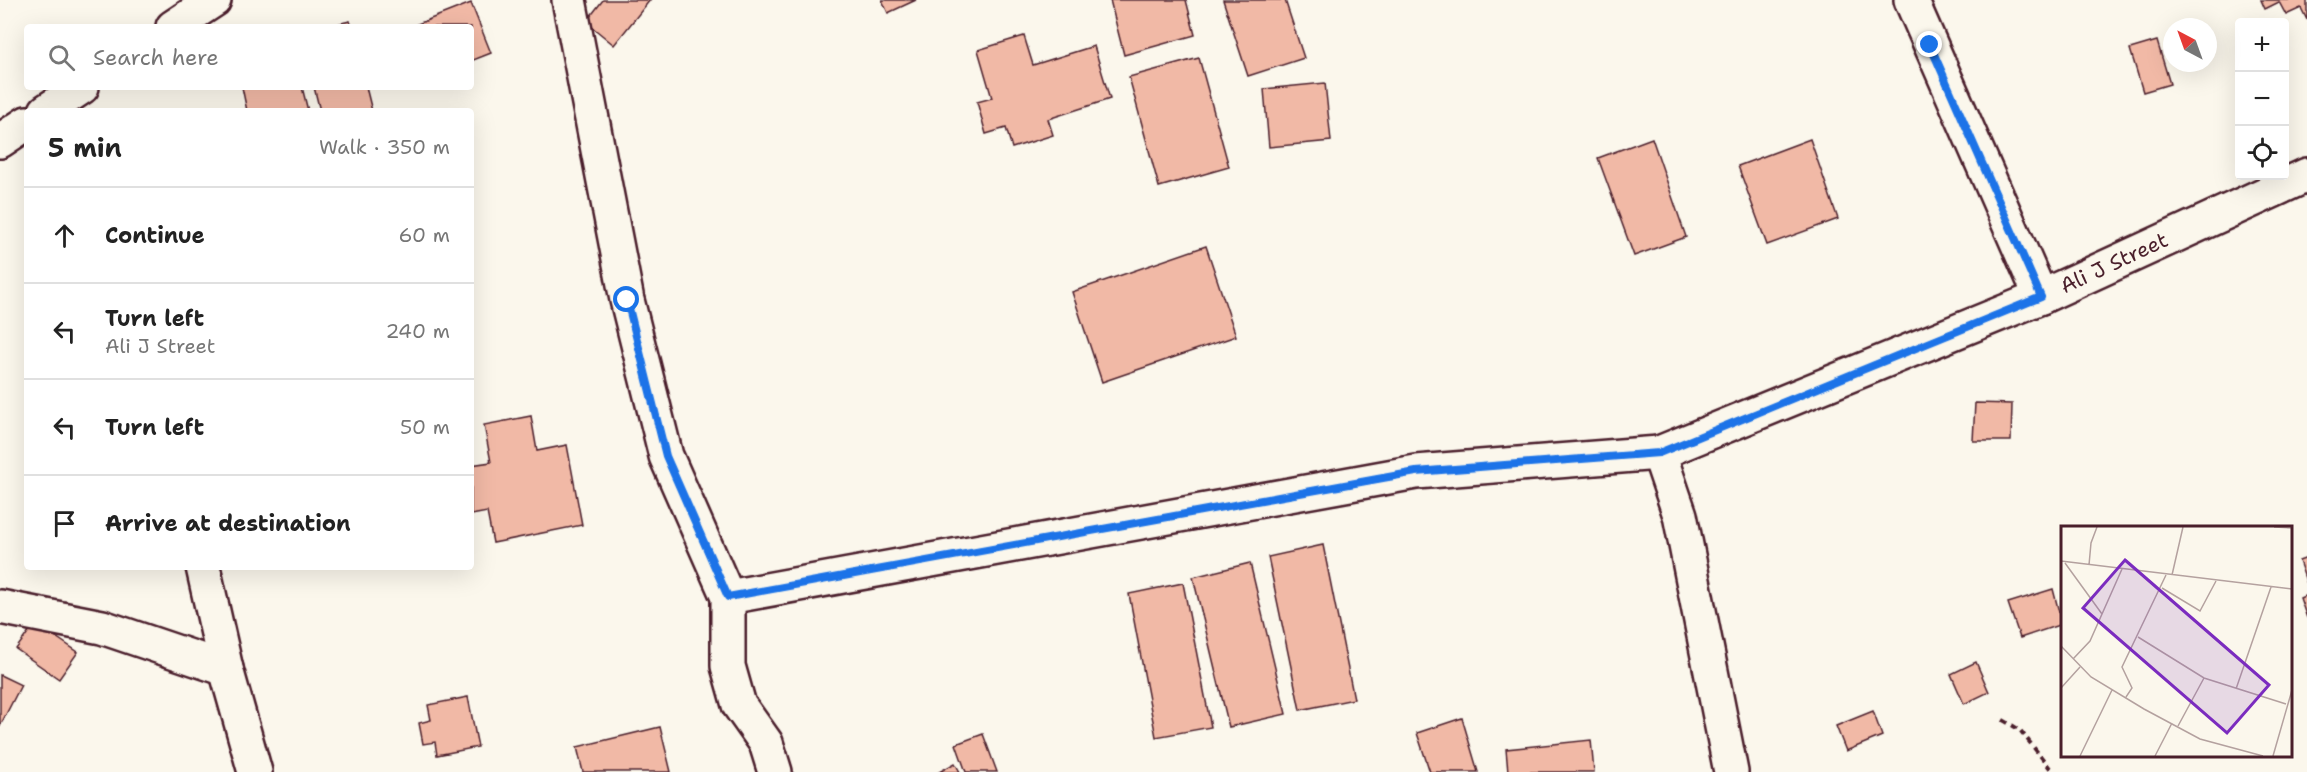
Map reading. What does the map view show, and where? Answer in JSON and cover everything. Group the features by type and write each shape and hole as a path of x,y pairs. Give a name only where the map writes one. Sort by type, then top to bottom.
{"street":[{"path":"178,24 214,0"},
{"path":"569,0 627,300 666,456 728,597 728,666 739,705 766,742 775,772"},
{"path":"1911,0 2041,297"},
{"path":"50,108 78,90"},
{"path":"0,141 24,125"},
{"name":"Ali J Street","path":"728,597 1416,472 1659,453 2041,297 2307,175"},
{"path":"1659,453 1680,515 1731,772"},
{"path":"204,570 226,669 255,772"},
{"path":"0,607 102,627 226,669"}],"path":[{"path":"2003,720 2020,730 2053,772"}],"building":[{"path":"603,0 650,0 614,45 586,22"},
{"path":"882,0 916,0 888,13"},
{"path":"1110,0 1186,0 1195,35 1124,55"},
{"path":"1223,0 1285,0 1304,58 1248,76"},
{"path":"2261,0 2307,0 2307,20 2301,8 2286,15 2279,2 2265,9"},
{"path":"471,3 491,53 474,60 474,24 418,24"},
{"path":"1024,36 1033,65 1094,46 1110,99 1048,119 1053,135 1012,148 1006,128 986,134 977,102 992,98 978,50"},
{"path":"2157,41 2163,61 2163,72 2166,72 2170,84 2143,92 2130,49"},
{"path":"1199,58 1229,167 1159,187 1129,77"},
{"path":"1325,83 1331,141 1269,147 1264,89"},
{"path":"243,90 303,90 307,108 246,108"},
{"path":"315,90 367,90 371,108 319,108"},
{"path":"1652,138 1686,237 1634,256 1598,158"},
{"path":"1810,139 1838,219 1767,245 1738,166"},
{"path":"1206,246 1236,336 1102,382 1072,292"},
{"path":"1975,403 2012,404 2011,441 1973,441"},
{"path":"531,416 537,451 567,445 582,525 493,543 487,512 474,514 474,465 491,462 484,425"},
{"path":"1323,545 1354,699 1300,710 1268,557"},
{"path":"2307,558 2307,584 2299,561"},
{"path":"1250,563 1286,714 1229,727 1193,577"},
{"path":"1183,583 1211,727 1156,737 1129,594"},
{"path":"2053,589 2061,624 2020,638 2008,603"},
{"path":"2307,595 2307,618 2300,598"},
{"path":"35,623 78,652 59,679 16,649"},
{"path":"1976,662 1989,692 1964,704 1951,674"},
{"path":"0,675 21,685 0,726"},
{"path":"468,697 478,747 437,755 435,742 423,744 419,723 431,720 428,705"},
{"path":"1873,711 1882,736 1846,751 1836,726"},
{"path":"1462,718 1478,772 1430,772 1417,733"},
{"path":"660,727 671,772 583,772 577,747"},
{"path":"983,734 997,772 966,772 956,744"},
{"path":"1591,740 1594,772 1508,772 1506,749"},
{"path":"955,763 960,772 939,772"}],"route":[{"path":"627,300 666,456 728,597 1416,472 1659,453 2041,297 1930,45"}]}
